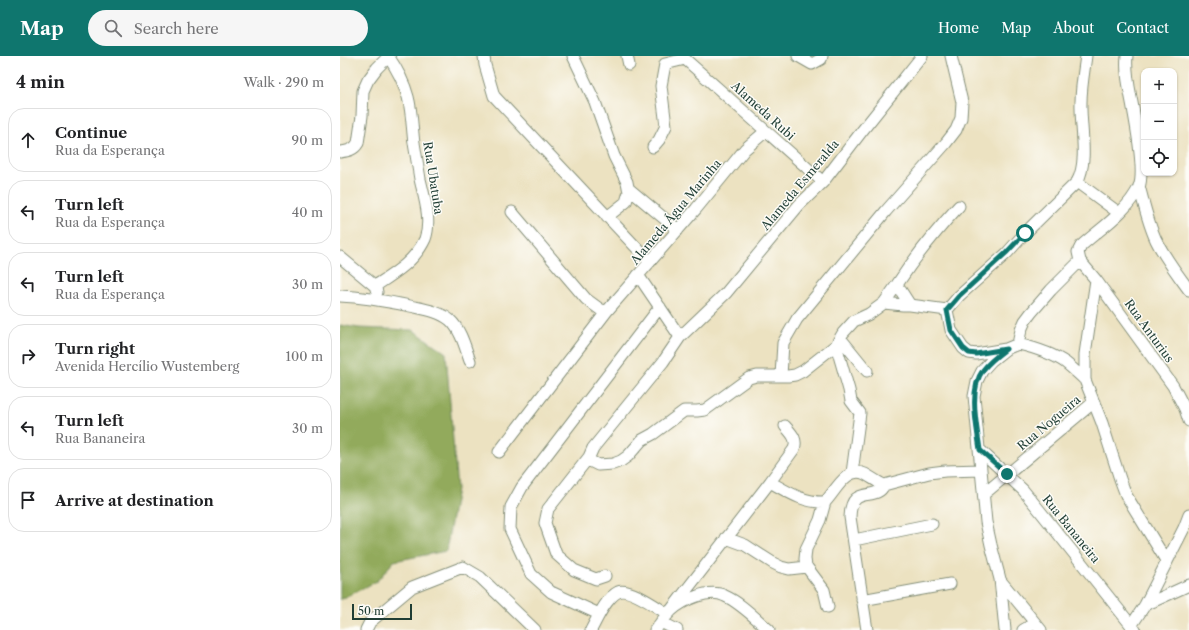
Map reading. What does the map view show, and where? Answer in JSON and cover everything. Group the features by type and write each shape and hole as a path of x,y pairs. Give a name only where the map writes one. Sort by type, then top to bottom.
{"street":[{"path":"340,152 353,149 356,146 362,116 363,91 368,80 389,56"},
{"name":"Rua Ubatuba","path":"374,286 404,266 412,258 420,248 425,237 427,224 427,210 415,150 409,99 398,71 389,56"},
{"path":"484,56 485,65 494,96 650,262"},
{"path":"573,56 595,102 614,156 628,182 629,192 626,202 607,217"},
{"path":"798,56 812,64 821,59 822,56"},
{"name":"Alameda Esmeralda","path":"605,576 596,580 574,570 556,554 545,523 548,509 588,457 593,448 663,362 680,337 726,293 799,205 823,182 922,56"},
{"path":"781,376 783,343 797,319 886,211 956,130 961,118 962,102 951,56"},
{"path":"947,310 959,296 1006,253 1077,182 1083,164 1081,102 1086,56"},
{"path":"1127,56 1127,73 1139,140 1139,186 1156,241 1166,258 1189,290"},
{"name":"Alameda Rubi","path":"653,147 659,140 666,126 661,86 665,64 685,59 823,182"},
{"name":"Alameda Água Marinha","path":"499,452 607,311 678,230 745,149 766,131"},
{"path":"1077,182 1119,213"},
{"path":"1018,344 1021,330 1025,321 1051,290 1080,261 1078,252 1081,246 1119,213 1139,186"},
{"path":"629,189 678,230"},
{"path":"588,457 590,461 598,465 621,462 642,440 684,412 705,410 749,378 757,376 781,376 803,371 838,342 843,333 854,321 869,314 884,303 906,269 930,238 959,206"},
{"path":"512,212 586,299 601,310 607,311"},
{"path":"340,257 374,286 381,300"},
{"name":"Rua Anturius","path":"1080,261 1096,280 1173,386 1185,409 1189,421"},
{"path":"638,275 680,337"},
{"path":"1096,280 1085,354 1085,380 1108,440 1126,494 1167,562"},
{"path":"896,286 910,305"},
{"path":"340,296 356,296 381,300 438,313 448,319 455,326 470,361"},
{"path":"884,303 947,310"},
{"path":"599,614 551,592 531,574 510,529 512,507 522,487 660,307"},
{"path":"947,310 951,330 963,348 969,353 976,354 1006,349 1018,344 1031,347 1057,358 1085,380"},
{"path":"838,342 867,371"},
{"path":"838,342 851,401 860,413 852,473"},
{"path":"1005,630 1000,580 988,529 974,396 977,381 982,371 991,361 1006,349"},
{"name":"Rua Nogueira","path":"984,494 1094,402"},
{"path":"664,619 794,449 795,439 785,426"},
{"name":"Rua Bananeira","path":"980,450 1023,490 1133,628"},
{"path":"828,607 824,590 807,567 805,559 806,549 820,520 826,502 850,473 857,472 864,474 884,485 937,472 981,470"},
{"path":"770,482 805,500 818,503 826,502"},
{"path":"867,630 850,510 856,498 862,495 879,492 884,485"},
{"path":"1133,628 1184,528 1189,515"},
{"path":"854,540 932,524"},
{"path":"726,538 744,545 781,567 789,569 807,567"},
{"path":"366,630 370,622 412,587 463,568 480,577 535,630"},
{"path":"1000,580 1038,626 1023,630"},
{"path":"862,600 950,584"},
{"path":"1145,605 1189,585"},
{"path":"590,630 608,601 618,592 624,592 637,596 677,630"},
{"path":"664,619 684,602 705,594 718,594 724,595 735,601 769,630"}],"green space":[{"path":"340,325 359,328 413,330 446,353 457,489 446,551 394,561 377,581 340,600"}],"route":[{"path":"1007,474 980,450 974,396 977,381 982,371 991,361 1006,349 976,354 969,353 963,348 951,330 947,310 959,296 1006,253 1025,233"}]}
